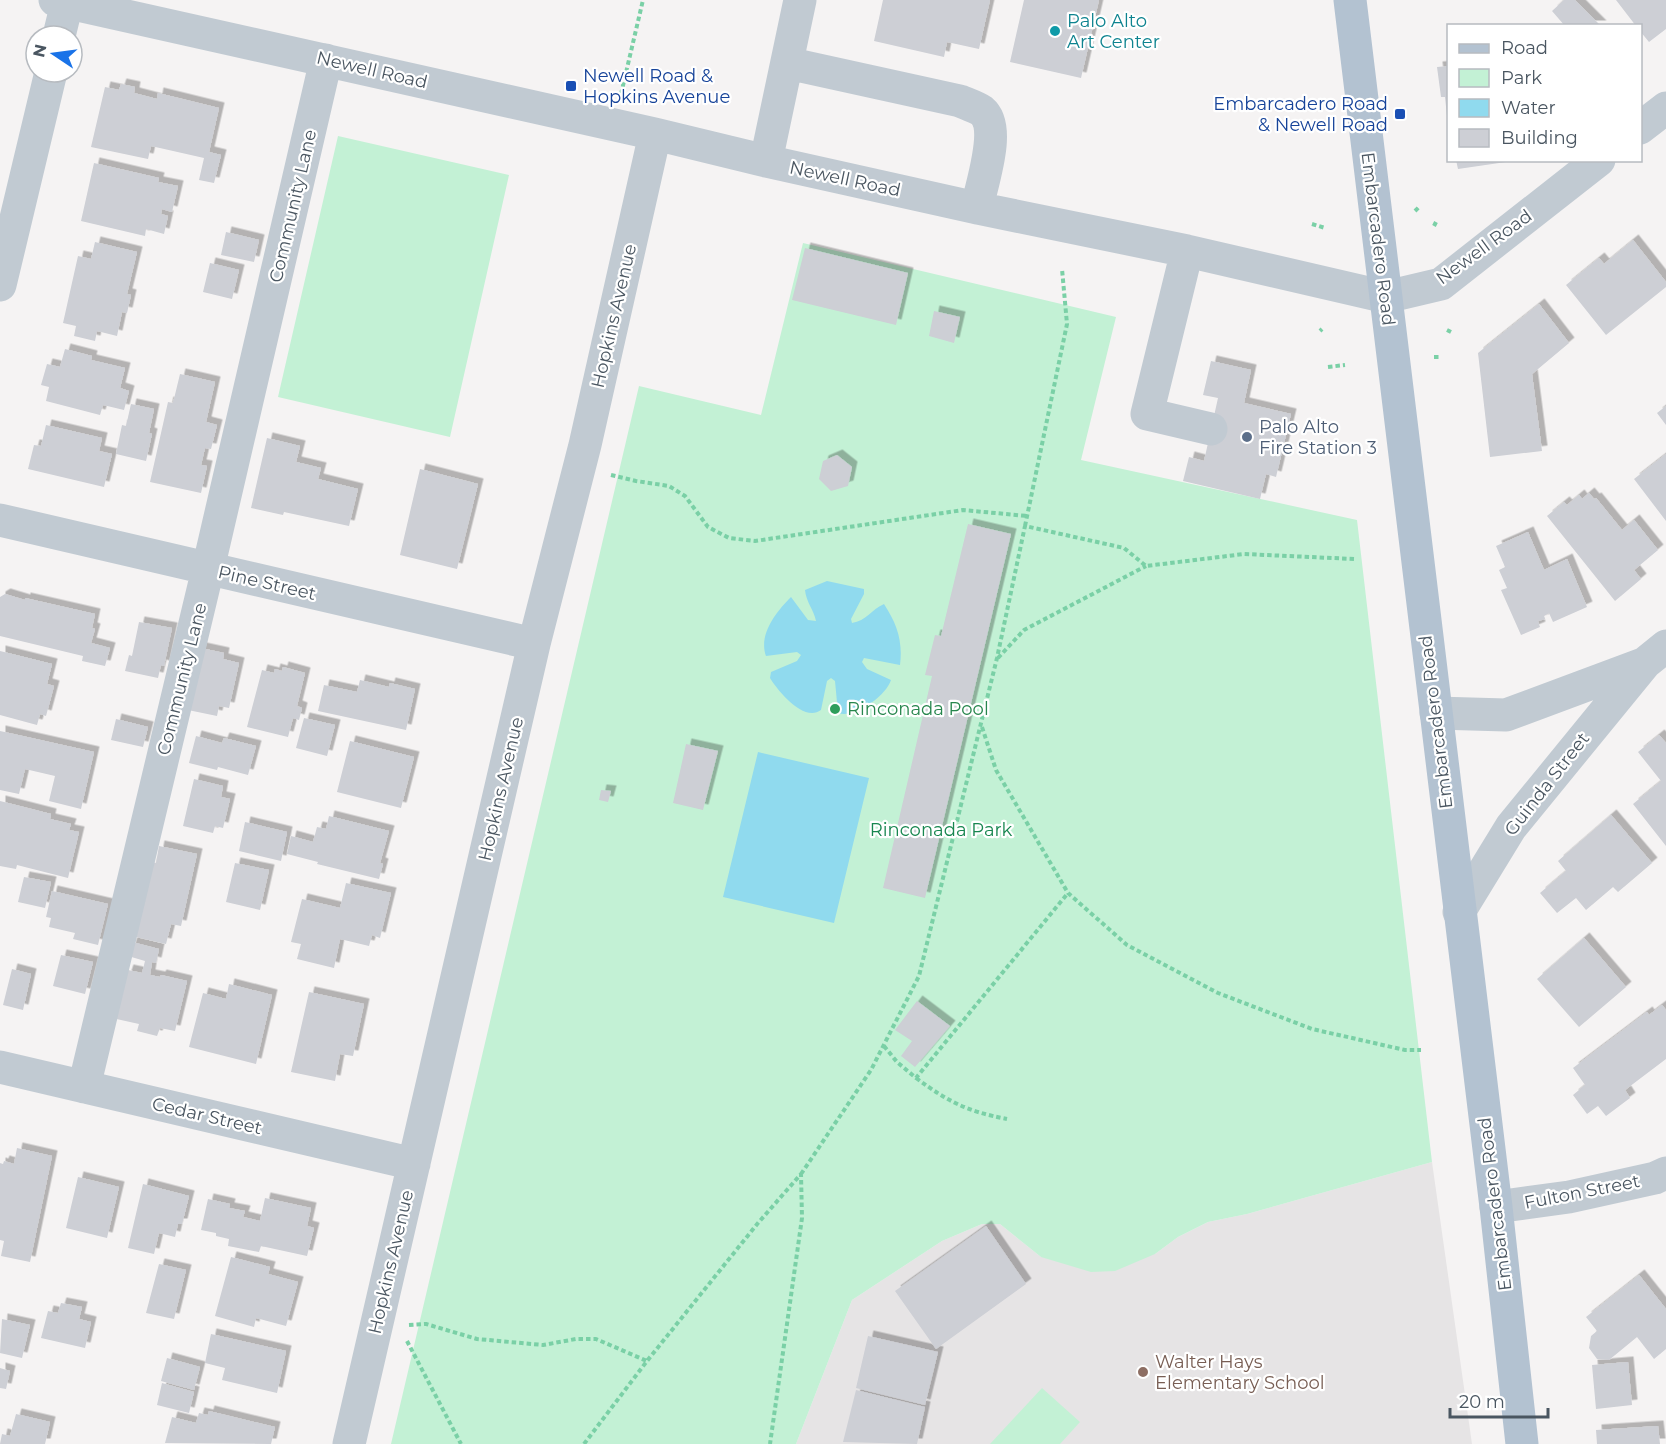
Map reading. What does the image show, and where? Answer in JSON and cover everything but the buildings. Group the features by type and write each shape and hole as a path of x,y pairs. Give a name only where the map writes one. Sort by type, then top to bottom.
{"main road":[{"name":"Embarcadero Road","path":"1350,0 1496,1207 1522,1444"}],"street":[{"path":"766,161 800,0"},
{"path":"65,24 75,3"},
{"name":"Newell Road","path":"75,3 766,161 977,208 1187,251 1386,297 1441,284 1596,162"},
{"name":"Community Lane","path":"84,1087 208,569 326,60"},
{"path":"787,63 960,101 982,111 990,122 992,140 977,208"},
{"path":"0,285 48,84"},
{"path":"1642,127 1666,108"},
{"name":"Hopkins Avenue","path":"349,1444 389,1321 414,1164 655,134"},
{"path":"1187,251 1148,414 1211,429"},
{"name":"Pine Street","path":"0,520 534,644"},
{"name":"Guinda Street","path":"1436,713 1506,715 1656,654"},
{"name":"Guinda Street","path":"1459,912 1511,826 1656,654"},
{"name":"Cedar Street","path":"0,1067 414,1164"},
{"name":"Fulton Street","path":"1496,1207 1569,1197 1655,1178 1666,1173"}],"path":[{"path":"620,100 643,0"},
{"path":"1312,224 1325,228"},
{"path":"586,1443 647,1361 758,1222 801,1174 871,1070 919,976 998,658 1067,324 1062,269"},
{"path":"1434,357 1440,357"},
{"path":"1328,367 1344,365"},
{"path":"580,462 610,474 669,486 686,496 708,527 729,538 755,541 963,510 1027,516"},
{"path":"1025,525 1124,548 1146,566"},
{"path":"998,658 1024,630 1146,566 1244,554 1354,559"},
{"path":"981,725 996,770 1068,894 1127,945 1218,993 1312,1029 1405,1050 1421,1050"},
{"path":"916,1078 1068,894"},
{"path":"884,1046 897,1062 944,1098 976,1113 1007,1119"},
{"path":"770,1444 802,1218 801,1174"},
{"path":"389,1321 426,1324 477,1339 543,1345 576,1339 596,1340 647,1361"},
{"path":"389,1321 460,1444"}],"shaded area":[{"name":"Walter Hays Elementary School","path":"1432,1162 1472,1444 796,1444 852,1300 942,1241 982,1224 1000,1224 1041,1257 1155,1254 1178,1237 1208,1222 1247,1214"}],"green space":[{"path":"338,136 509,175 450,437 278,397"},
{"name":"Rinconada Park","path":"803,243 1116,317 1081,460 1357,520 1432,1162 1247,1214 1208,1222 1178,1237 1155,1254 1115,1271 1091,1272 1041,1257 1000,1224 982,1224 942,1241 852,1300 796,1444 391,1444 639,386 761,415"},
{"path":"1042,1388 1080,1422 1060,1444 990,1444"}],"water":[{"path":"827,581 864,589 864,594 851,619 852,623 861,620 884,604 896,626 900,640 900,665 864,658 862,662 867,669 891,680 883,693 869,705 852,713 838,713 835,681 831,678 827,681 821,710 814,713 807,712 792,704 770,678 771,672 797,661 801,655 797,652 766,656 764,648 770,624 791,597 808,620 816,621 805,590"},
{"path":"758,752 869,778 834,923 723,897"}],"place":[{"name":"Palo Alto Art Center","path":"1055,31"},
{"name":"Newell Road & Hopkins Avenue","path":"571,86"},
{"name":"Embarcadero Road & Newell Road","path":"1400,114"},
{"name":"Palo Alto Fire Station 3","path":"1247,437"},
{"name":"Rinconada Pool","path":"835,709"},
{"name":"Walter Hays Elementary School","path":"1143,1372"}]}
